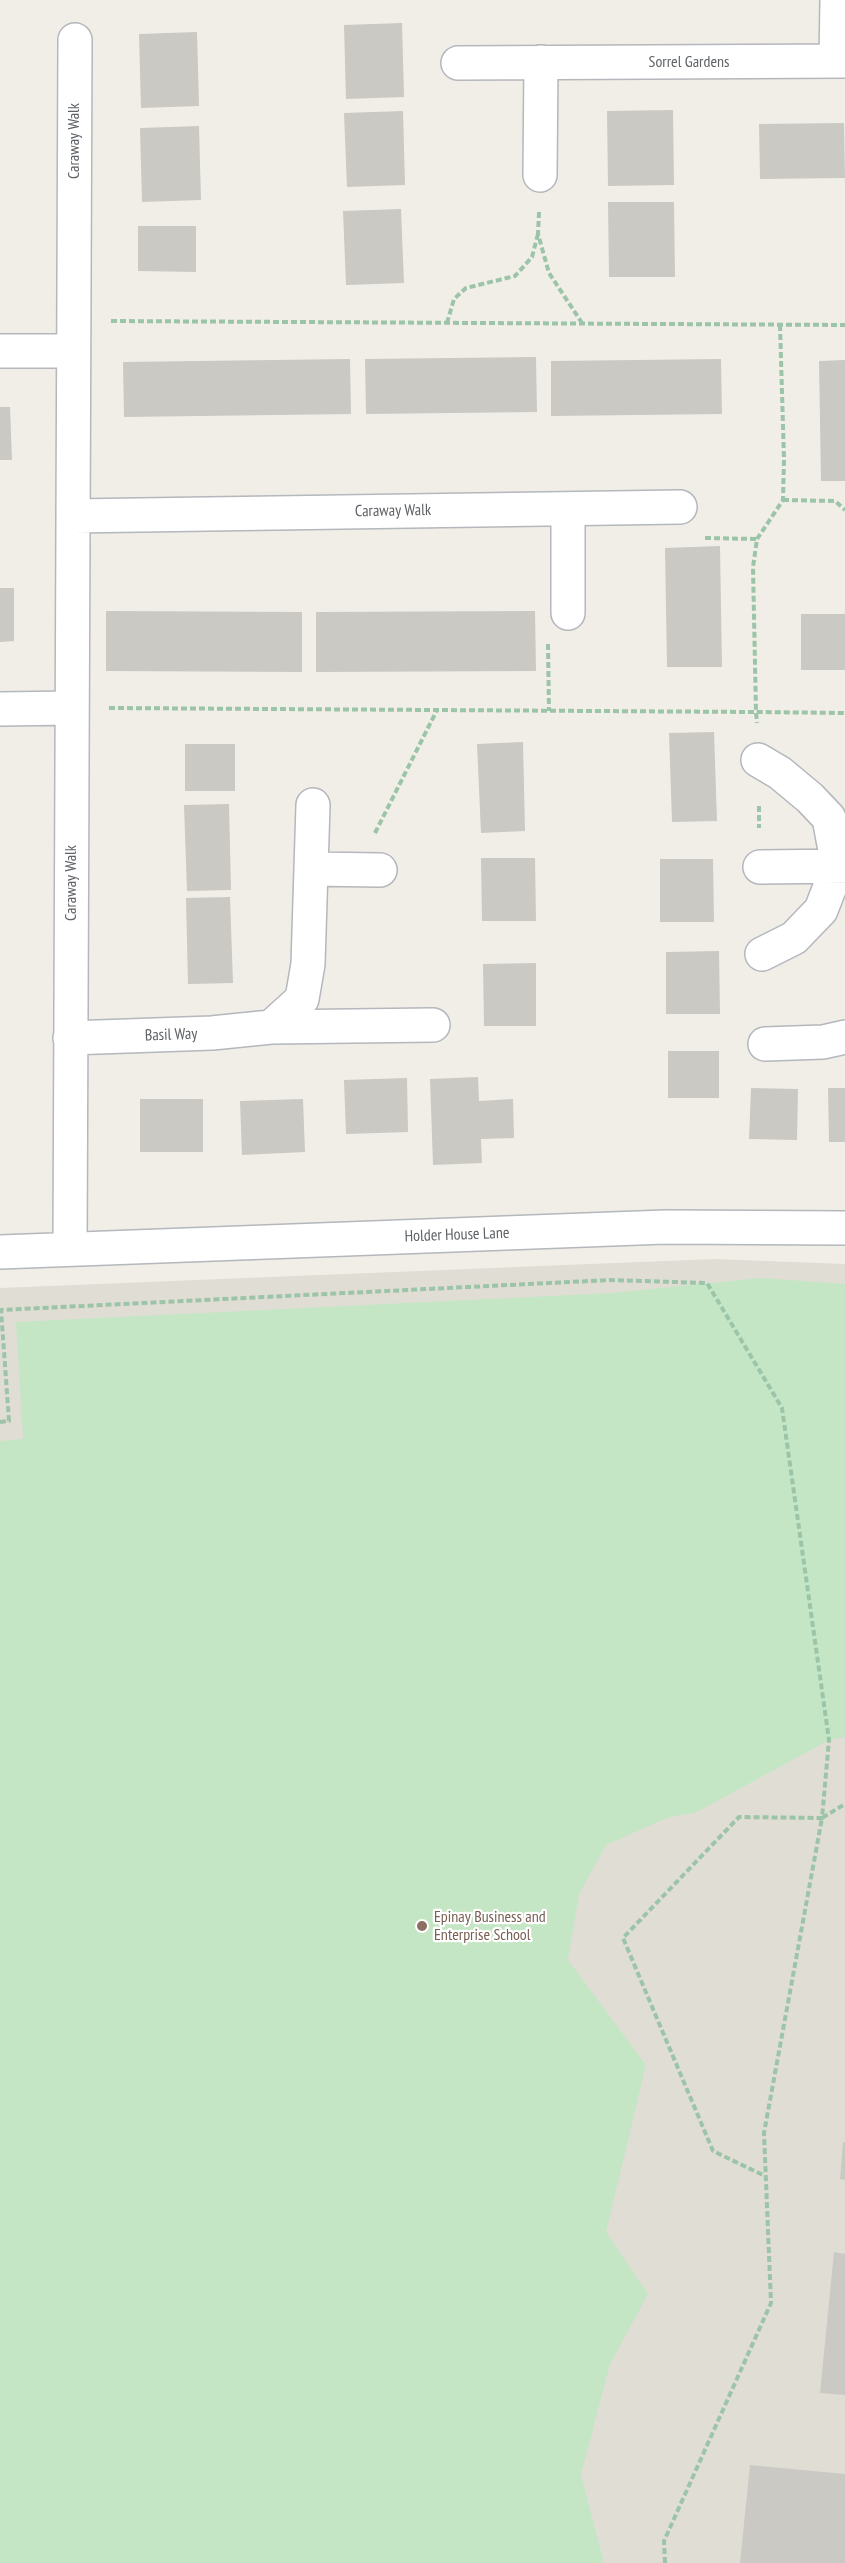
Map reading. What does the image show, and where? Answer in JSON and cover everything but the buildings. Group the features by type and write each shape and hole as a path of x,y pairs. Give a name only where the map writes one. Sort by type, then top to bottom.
{"street":[{"name":"Sorrel Gardens","path":"458,63 841,61 837,0"},
{"name":"Caraway Walk","path":"70,1249 75,40"},
{"path":"540,175 541,62"},
{"path":"0,351 73,336"},
{"name":"Caraway Walk","path":"73,516 680,507"},
{"path":"568,509 568,613"},
{"path":"0,709 72,708"},
{"path":"758,760 780,773 810,798 829,818 841,866 821,910 794,938 762,954"},
{"path":"270,1027 302,999 308,963 313,805"},
{"path":"760,867 841,866"},
{"path":"311,868 368,870"},
{"name":"Basil Way","path":"70,1038 212,1033 270,1027 433,1025"},
{"path":"765,1044 823,1042 845,1037"},
{"name":"Holder House Lane","path":"0,1251 665,1227 845,1228"}],"path":[{"path":"447,323 454,299 466,288 515,276 532,257 538,234 540,175"},
{"path":"538,234 549,273 582,323"},
{"path":"73,336 447,323 845,325"},
{"path":"756,712 753,567 757,539 783,500 780,325"},
{"path":"783,500 835,501 845,510"},
{"path":"549,711 547,625 568,613"},
{"path":"72,708 845,713"},
{"path":"368,870 437,710"},
{"path":"0,1422 9,1421 1,1310 610,1280 707,1283 782,1408 830,1740 822,1818 764,2133 771,2303 664,2541 665,2563"},
{"path":"765,2176 713,2151 623,1938 739,1817 822,1818 845,1804"}],"shaded area":[{"name":"Epinay Business and Enterprise School","path":"714,1259 845,1264 845,2563 0,2563 0,1288"}],"green space":[{"name":"Epinay Business and Enterprise School","path":"761,1278 845,1284 845,1737 829,1740 697,1812 667,1818 606,1845 579,1894 568,1960 646,2065 606,2232 648,2294 610,2364 581,2475 604,2563 0,2563 0,1441 23,1439 16,1322 612,1293"}],"place":[{"name":"Epinay Business and Enterprise School","path":"422,1926"}]}
